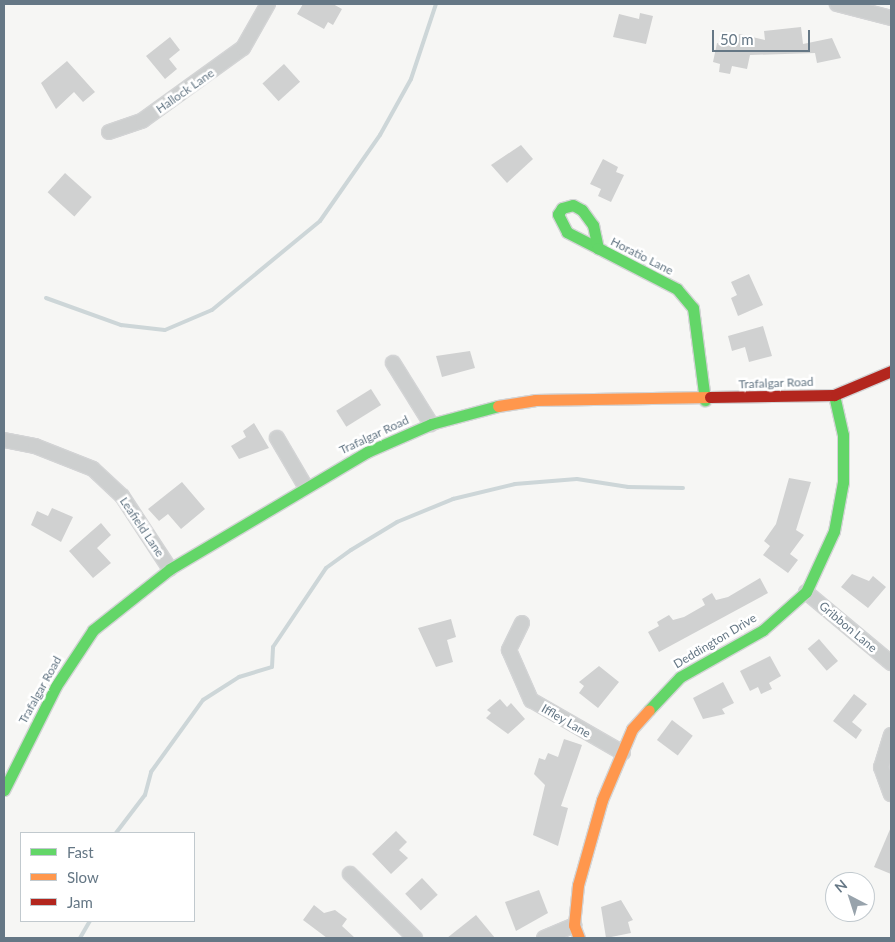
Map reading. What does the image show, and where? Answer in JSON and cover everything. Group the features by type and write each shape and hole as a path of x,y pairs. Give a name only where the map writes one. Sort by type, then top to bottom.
{"street":[{"name":"Hallock Lane","path":"109,132 143,120 198,84 243,48 268,4"},
{"path":"838,4 891,18"},
{"name":"Horatio Lane","path":"598,248 678,289 693,308 705,400"},
{"path":"393,363 430,424"},
{"name":"Trafalgar Road","path":"4,790 56,686 93,630 170,569 305,486 430,424 482,408 536,400 705,400 834,395 869,384 891,371"},
{"name":"Deddington Drive","path":"579,938 574,925 578,885 602,800 632,729 674,682 763,630 806,592 834,532 843,482 843,435 834,395"},
{"path":"277,438 305,486"},
{"name":"Leafield Lane","path":"4,440 35,446 93,469 122,496 170,569"},
{"name":"Gribbon Lane","path":"806,592 891,662"},
{"name":"Iffley Lane","path":"522,623 509,650 531,700 623,753"},
{"path":"891,735 880,767 891,794"},
{"path":"350,874 415,938"},
{"path":"544,938 574,925"}],"building":[{"path":"303,4 333,4 342,9 333,25 328,22 324,29 297,14"},
{"path":"640,13 653,16 646,44 613,37 619,14 639,19"},
{"path":"801,27 803,44 832,38 841,58 817,63 815,53 750,55 747,69 732,66 730,74 719,72 720,64 713,62 717,43 736,47 739,34 765,40 764,31"},
{"path":"170,37 180,50 169,59 177,69 165,79 146,56"},
{"path":"67,61 95,92 83,102 74,92 56,109 41,83"},
{"path":"284,64 300,82 279,101 262,83"},
{"path":"521,145 533,159 507,183 491,165"},
{"path":"603,159 618,167 616,172 624,175 611,202 598,196 601,189 590,184"},
{"path":"65,173 92,197 74,216 48,192"},
{"path":"749,274 763,305 738,316 731,298 737,295 731,282"},
{"path":"763,326 772,356 749,362 745,347 732,351 728,336"},
{"path":"470,351 475,368 442,377 436,356"},
{"path":"371,389 381,405 346,427 336,411"},
{"path":"254,423 269,448 239,459 231,446 246,437 243,431"},
{"path":"789,478 811,482 796,530 804,535 790,554 798,560 788,573 763,555 770,546 764,541 776,524"},
{"path":"182,482 205,509 181,529 168,514 159,521 148,509"},
{"path":"52,508 73,517 61,542 31,525 37,511 48,516"},
{"path":"101,523 111,535 97,548 111,563 93,578 69,551"},
{"path":"852,574 869,581 873,576 886,587 868,608 841,587"},
{"path":"760,578 768,593 659,652 648,632 659,626 657,622 669,615 673,620 684,617 705,605 702,599 712,593 716,600 728,597"},
{"path":"451,619 456,637 447,640 453,662 436,667 418,628"},
{"path":"819,639 838,661 827,671 808,649"},
{"path":"770,656 781,676 769,683 772,689 761,694 758,687 750,691 740,671"},
{"path":"599,666 619,682 598,708 579,693 584,686 579,682"},
{"path":"723,682 734,703 722,709 725,714 703,719 693,698"},
{"path":"854,694 867,704 852,722 862,730 856,739 833,721"},
{"path":"500,699 507,707 511,703 525,719 508,734 486,718 491,713 487,710"},
{"path":"672,720 693,736 678,756 657,740"},
{"path":"564,739 582,745 561,806 568,808 558,846 533,835 545,785 534,774 539,758 545,760 548,753 558,757"},
{"path":"891,827 891,874 874,867"},
{"path":"396,831 407,842 399,850 408,858 391,874 372,854"},
{"path":"422,878 438,895 421,911 405,894"},
{"path":"539,890 548,913 516,931 505,902"},
{"path":"621,900 633,920 628,922 631,933 606,938 601,907"},
{"path":"314,905 324,913 335,910 347,919 342,926 355,938 327,938 303,920"},
{"path":"476,915 495,938 447,938"}],"waterway":[{"path":"46,298 121,325 165,330 212,310 320,221 380,135 411,79 436,4"},
{"path":"117,832 145,795 151,772 203,700 239,677 272,667 273,647 326,568 351,550 397,522 453,499 515,484 577,479 628,487 683,488"},
{"path":"80,938 89,922"}],"traffic: fast":[{"path":"598,248 567,232 558,214 562,208 573,205 582,210 593,225 598,248 677,289 693,308 705,400"},
{"path":"649,710 680,677 763,630 806,592 834,531 843,482 843,435 834,395"},
{"path":"4,790 56,686 93,630 170,569 367,452 431,424 498,406"}],"traffic: slow":[{"path":"498,406 535,400 710,397"},
{"path":"579,938 574,925 578,885 602,800 632,729 649,710"}],"traffic: jam":[{"path":"710,397 834,395 891,371"}]}
